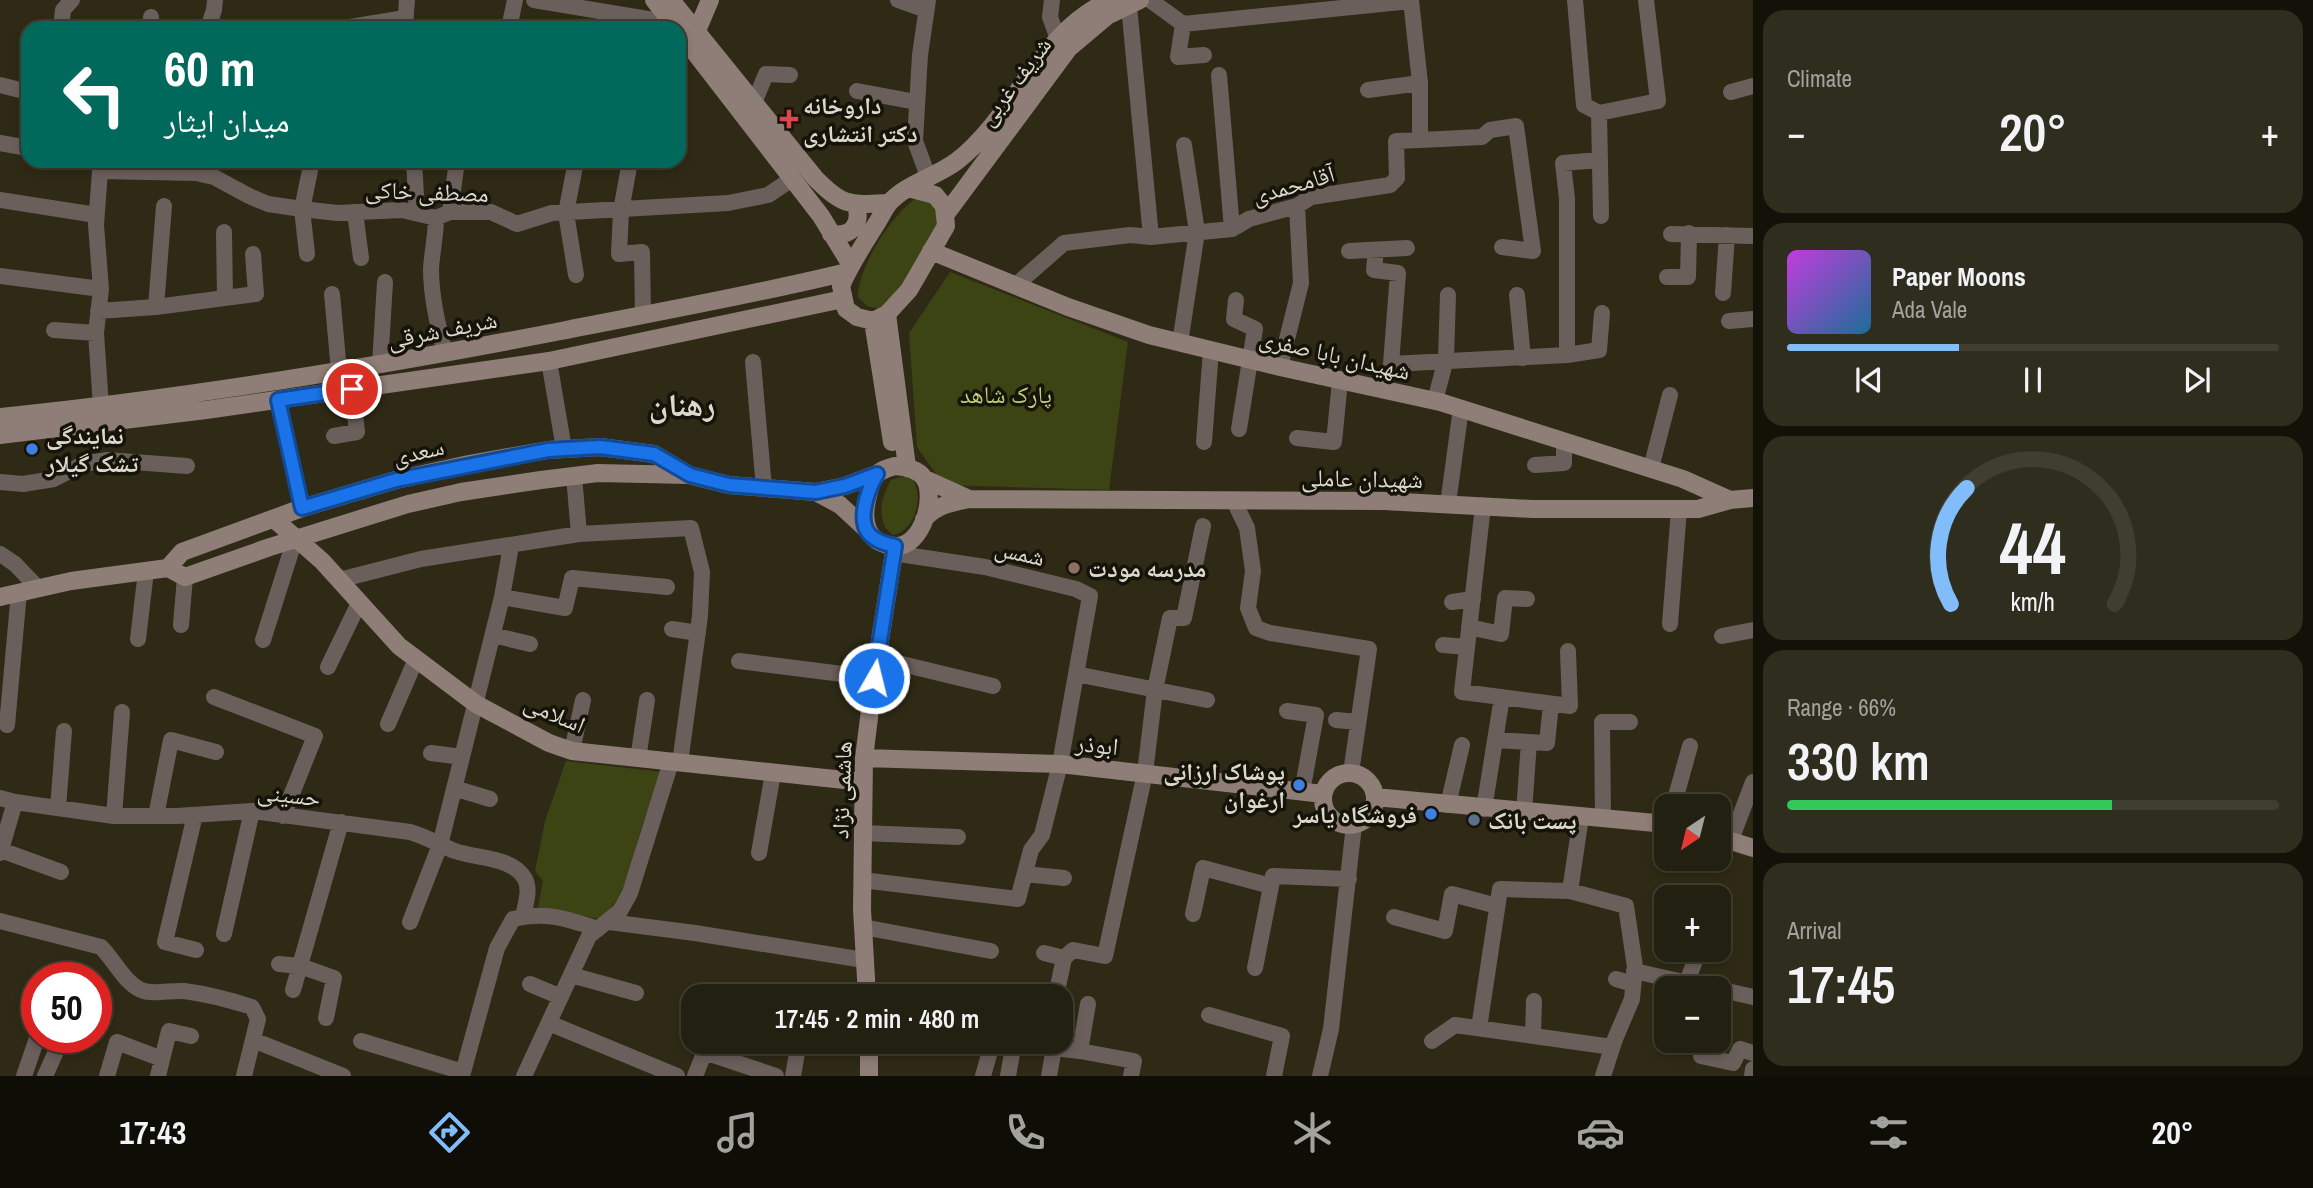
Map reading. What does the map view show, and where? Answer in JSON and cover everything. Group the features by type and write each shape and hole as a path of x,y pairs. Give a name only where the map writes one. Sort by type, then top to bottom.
{"street":[{"path":"61,21 62,10 72,0"},
{"path":"210,21 215,0"},
{"path":"405,21 407,0"},
{"path":"510,21 515,0"},
{"path":"534,0 640,21"},
{"path":"654,0 674,21"},
{"path":"671,0 678,21"},
{"path":"686,24 710,0"},
{"path":"898,0 927,5 916,102 915,141 929,178"},
{"path":"1052,0 1050,17 1058,39"},
{"name":"شریف غربی","path":"889,203 908,188 960,158 986,132 1066,29 1111,0"},
{"path":"1150,0 1183,24 1411,1 1420,83 1420,140 1482,137 1490,130 1516,126 1533,251 1502,247"},
{"path":"1575,0 1584,105 1599,113 1658,101 1646,0"},
{"path":"1135,3 1151,237"},
{"name":"شریف غربی","path":"880,318 909,290 946,226 946,214 1069,48 1107,16 1135,3"},
{"path":"1183,24 1178,57 1203,55"},
{"path":"686,34 754,103 832,195 856,205 889,203"},
{"path":"686,36 821,216 849,268"},
{"path":"754,103 766,74 790,75"},
{"path":"1219,75 1232,229"},
{"path":"1368,90 1420,83"},
{"path":"0,85 21,90"},
{"path":"1731,92 1753,86"},
{"path":"857,91 916,102"},
{"path":"1599,113 1601,216"},
{"name":"آقامحمدی","path":"1016,285 1063,243 1130,235 1151,237 1232,229 1249,219 1297,206 1311,197 1390,185 1397,178 1396,141 1420,140"},
{"path":"0,143 21,147"},
{"path":"1181,343 1197,232 1184,145"},
{"path":"960,158 962,167 968,172 976,172"},
{"path":"1567,355 1567,199 1563,163 1600,160"},
{"path":"99,168 96,215 101,289 96,332 101,406"},
{"name":"مصطفی خاکی","path":"192,168 268,204 337,213 402,210 443,215 491,212 517,224 537,216 566,213 728,204 768,195 792,179"},
{"path":"306,254 302,209 311,168"},
{"path":"414,168 417,213"},
{"path":"445,353 435,310 431,268 436,238 455,168"},
{"path":"575,168 566,213 576,275"},
{"path":"629,168 621,211 619,254 642,253 643,315"},
{"path":"908,188 935,195 944,206 946,214"},
{"path":"0,200 96,215"},
{"path":"889,203 841,286 846,309 857,317 880,318 901,467"},
{"path":"831,234 851,232 859,215 856,205"},
{"path":"156,307 164,206"},
{"path":"1280,367 1301,283 1297,206"},
{"path":"355,212 361,258"},
{"path":"224,232 225,298"},
{"path":"1667,277 1688,277 1689,233"},
{"path":"1671,234 1753,236"},
{"path":"1723,293 1727,235"},
{"path":"1349,251 1407,247"},
{"path":"1376,250 1374,270 1398,273 1391,363 1523,358 1599,350 1602,313"},
{"name":"شهیدان بابا صفری","path":"931,251 1068,307 1149,335 1461,408 1651,468 1730,500"},
{"path":"98,311 156,307 256,294 253,254"},
{"name":"شریف شرقی","path":"0,416 101,406 380,365 778,289 849,268"},
{"path":"0,276 101,289"},
{"path":"380,365 385,282"},
{"path":"332,294 339,371"},
{"path":"1436,401 1446,359 1448,295"},
{"path":"1517,295 1523,358"},
{"name":"شریف شرقی","path":"0,435 278,400 549,361 843,299"},
{"path":"1236,300 1234,319 1255,329 1239,429"},
{"path":"1729,321 1753,319"},
{"path":"54,330 96,332"},
{"path":"1204,442 1211,350"},
{"path":"549,361 564,449 574,476 579,534"},
{"path":"753,362 764,488"},
{"path":"1297,438 1334,442 1340,380"},
{"path":"334,436 357,432 352,389"},
{"path":"1651,468 1670,394"},
{"path":"278,400 302,508"},
{"path":"1448,504 1461,408"},
{"path":"1535,465 1564,463 1564,441"},
{"name":"سعدی","path":"0,597 71,581 168,568 182,552 302,508 406,478 548,450 600,447 654,454 690,475"},
{"path":"0,482 23,484 54,479 83,464 107,460 187,466"},
{"path":"901,467 918,472 925,478 928,502 921,530 915,539 894,550 873,537 840,505 816,492 845,486 877,474 885,468 901,467"},
{"name":"سعدی","path":"185,577 408,504 461,492 598,472 690,475 729,485 816,492"},
{"path":"866,529 864,517 868,495 877,474"},
{"name":"شهیدان عاملی","path":"925,478 969,499"},
{"name":"شهیدان عاملی","path":"924,519 942,504 969,499 1384,501 1532,509 1698,509 1730,500 1753,498"},
{"path":"1234,501 1247,528 1252,572 1248,608 1256,628 1270,633 1369,649 1350,773"},
{"path":"1483,506 1462,692 1570,706 1568,652"},
{"path":"1671,624 1679,509"},
{"name":"اسلامی","path":"274,519 322,561 399,646 476,704 549,743 572,751 863,782"},
{"path":"1059,984 1064,958 1073,950 1105,956 1145,773 1156,690 1170,618 1184,618 1203,526"},
{"path":"339,580 421,559 579,534 691,528 702,572 698,633 675,763 630,893 620,911 589,936 524,1076"},
{"path":"263,640 295,539"},
{"path":"410,922 440,845 493,635 511,546"},
{"name":"هاشمی نژاد","path":"866,984 862,880 864,758 894,550"},
{"name":"شمس","path":"862,880 1018,900 1031,850 1042,835 1060,764 1090,596 1076,589 985,567 894,550"},
{"path":"0,554 15,564 38,589"},
{"path":"168,568 185,577 181,625"},
{"path":"138,639 146,571"},
{"path":"502,597 565,608 572,578 667,587"},
{"path":"7,725 19,592"},
{"path":"1469,627 1501,634 1505,598 1527,598"},
{"path":"1452,602 1473,599"},
{"path":"328,667 359,603"},
{"path":"672,629 698,633"},
{"path":"1722,636 1753,630"},
{"path":"493,635 530,644"},
{"path":"1443,645 1467,647"},
{"path":"877,658 993,686"},
{"path":"388,724 416,659"},
{"path":"739,661 874,678"},
{"path":"1076,674 1207,700"},
{"path":"214,697 315,736 283,816"},
{"path":"1484,808 1502,697"},
{"path":"572,751 583,700"},
{"path":"638,759 646,700"},
{"path":"1495,740 1546,743 1551,704"},
{"path":"1287,711 1316,715 1302,792"},
{"path":"114,816 122,712"},
{"path":"1336,720 1358,722"},
{"path":"1603,819 1602,722 1630,722"},
{"path":"58,808 64,731"},
{"path":"156,816 171,740 216,752"},
{"path":"1524,812 1528,742"},
{"path":"1448,805 1462,745"},
{"path":"1677,794 1690,746"},
{"path":"431,753 462,757"},
{"name":"ابوذر","path":"864,758 1060,764 1323,794"},
{"path":"759,853 773,772"},
{"path":"1350,773 1368,780 1375,797 1374,807 1370,815 1354,825 1343,825 1327,814 1323,794 1333,778 1350,773"},
{"path":"1731,827 1753,782"},
{"path":"454,788 490,799"},
{"path":"1375,797 1654,823"},
{"path":"7,800 0,851 61,872"},
{"name":"حسینی","path":"7,800 114,816 252,811 410,832 428,837 459,852 498,860 516,869 528,889 523,916"},
{"path":"1031,809 1048,810"},
{"path":"224,934 252,811"},
{"path":"195,815 165,942 196,950"},
{"path":"1570,891 1581,817"},
{"path":"293,990 341,822"},
{"path":"1320,1076 1331,1029 1354,825"},
{"path":"863,833 958,837"},
{"path":"1731,841 1753,848"},
{"path":"1193,914 1203,868 1271,886"},
{"path":"1025,874 1064,878"},
{"path":"1255,968 1273,876 1349,879"},
{"path":"1479,1028 1500,889 1570,891 1626,906 1634,977 1632,999 1603,1076"},
{"path":"1394,917 1445,931 1452,894 1497,906"},
{"path":"361,1041 463,1074 497,948 513,919 534,914 603,925 695,933 864,960"},
{"path":"0,921 101,947 113,958 129,981 143,991 181,991 228,999 252,1007 258,1019 244,1076"},
{"path":"863,927 991,951"},
{"path":"1044,953 1064,958"},
{"path":"279,964 300,966 334,978 326,1018"},
{"path":"571,975 636,993"},
{"path":"1616,979 1654,979"},
{"path":"530,984 561,997"},
{"path":"1731,992 1753,997"},
{"path":"1533,1035 1534,1001"},
{"path":"1080,1051 1088,1004"},
{"path":"1209,1015 1282,1037 1274,1076"},
{"path":"549,1023 677,1076"},
{"path":"1432,1041 1455,1025 1612,1047"},
{"path":"158,1076 169,1031 191,1036"},
{"path":"253,1040 343,1076"},
{"path":"107,1076 117,1042 162,1059"},
{"path":"1701,1056 1733,1063 1740,1049 1753,1053"},
{"path":"1073,1050 1134,1061 1131,1076"},
{"path":"24,1076 32,1053"},
{"path":"45,1076 55,1053"},
{"path":"695,1076 704,1054"},
{"path":"724,1054 776,1076"},
{"path":"793,1076 797,1054"},
{"path":"869,1054 869,1076"},
{"path":"983,1076 984,1054"},
{"path":"1008,1076 1012,1054"},
{"path":"1048,1054 1049,1076"},
{"path":"1752,1076 1753,1069"}],"green space":[{"path":"915,199 934,204 940,221 913,270 897,292 878,309 867,306 858,297 859,285 870,257 886,229"},
{"name":"پارک شاهد","path":"950,272 1128,342 1109,490 944,485 917,447 909,333"},
{"path":"911,477 918,502 907,527 893,535 884,524 882,502 891,480"},
{"path":"566,761 662,772 623,888 609,910 599,919 538,907 543,881 535,871 545,821"}],"place":[{"name":"داروخانه دکتر انتشاری","path":"789,119"},
{"name":"نمایندگی تشک گیلار","path":"32,449"},
{"name":"مدرسه مودت","path":"1074,568"},
{"name":"پوشاک ارزانی ارغوان","path":"1299,785"},
{"name":"فروشگاه یاسر","path":"1431,814"},
{"name":"پست بانک","path":"1474,820"}],"district":[{"name":"رهنان","path":"682,404"}],"route":[{"path":"352,389 278,400 302,508 396,480 548,450 600,447 654,454 690,475 729,485 816,492 845,486 877,474 868,495 864,517 866,529 883,543 895,546 874,678"}]}
